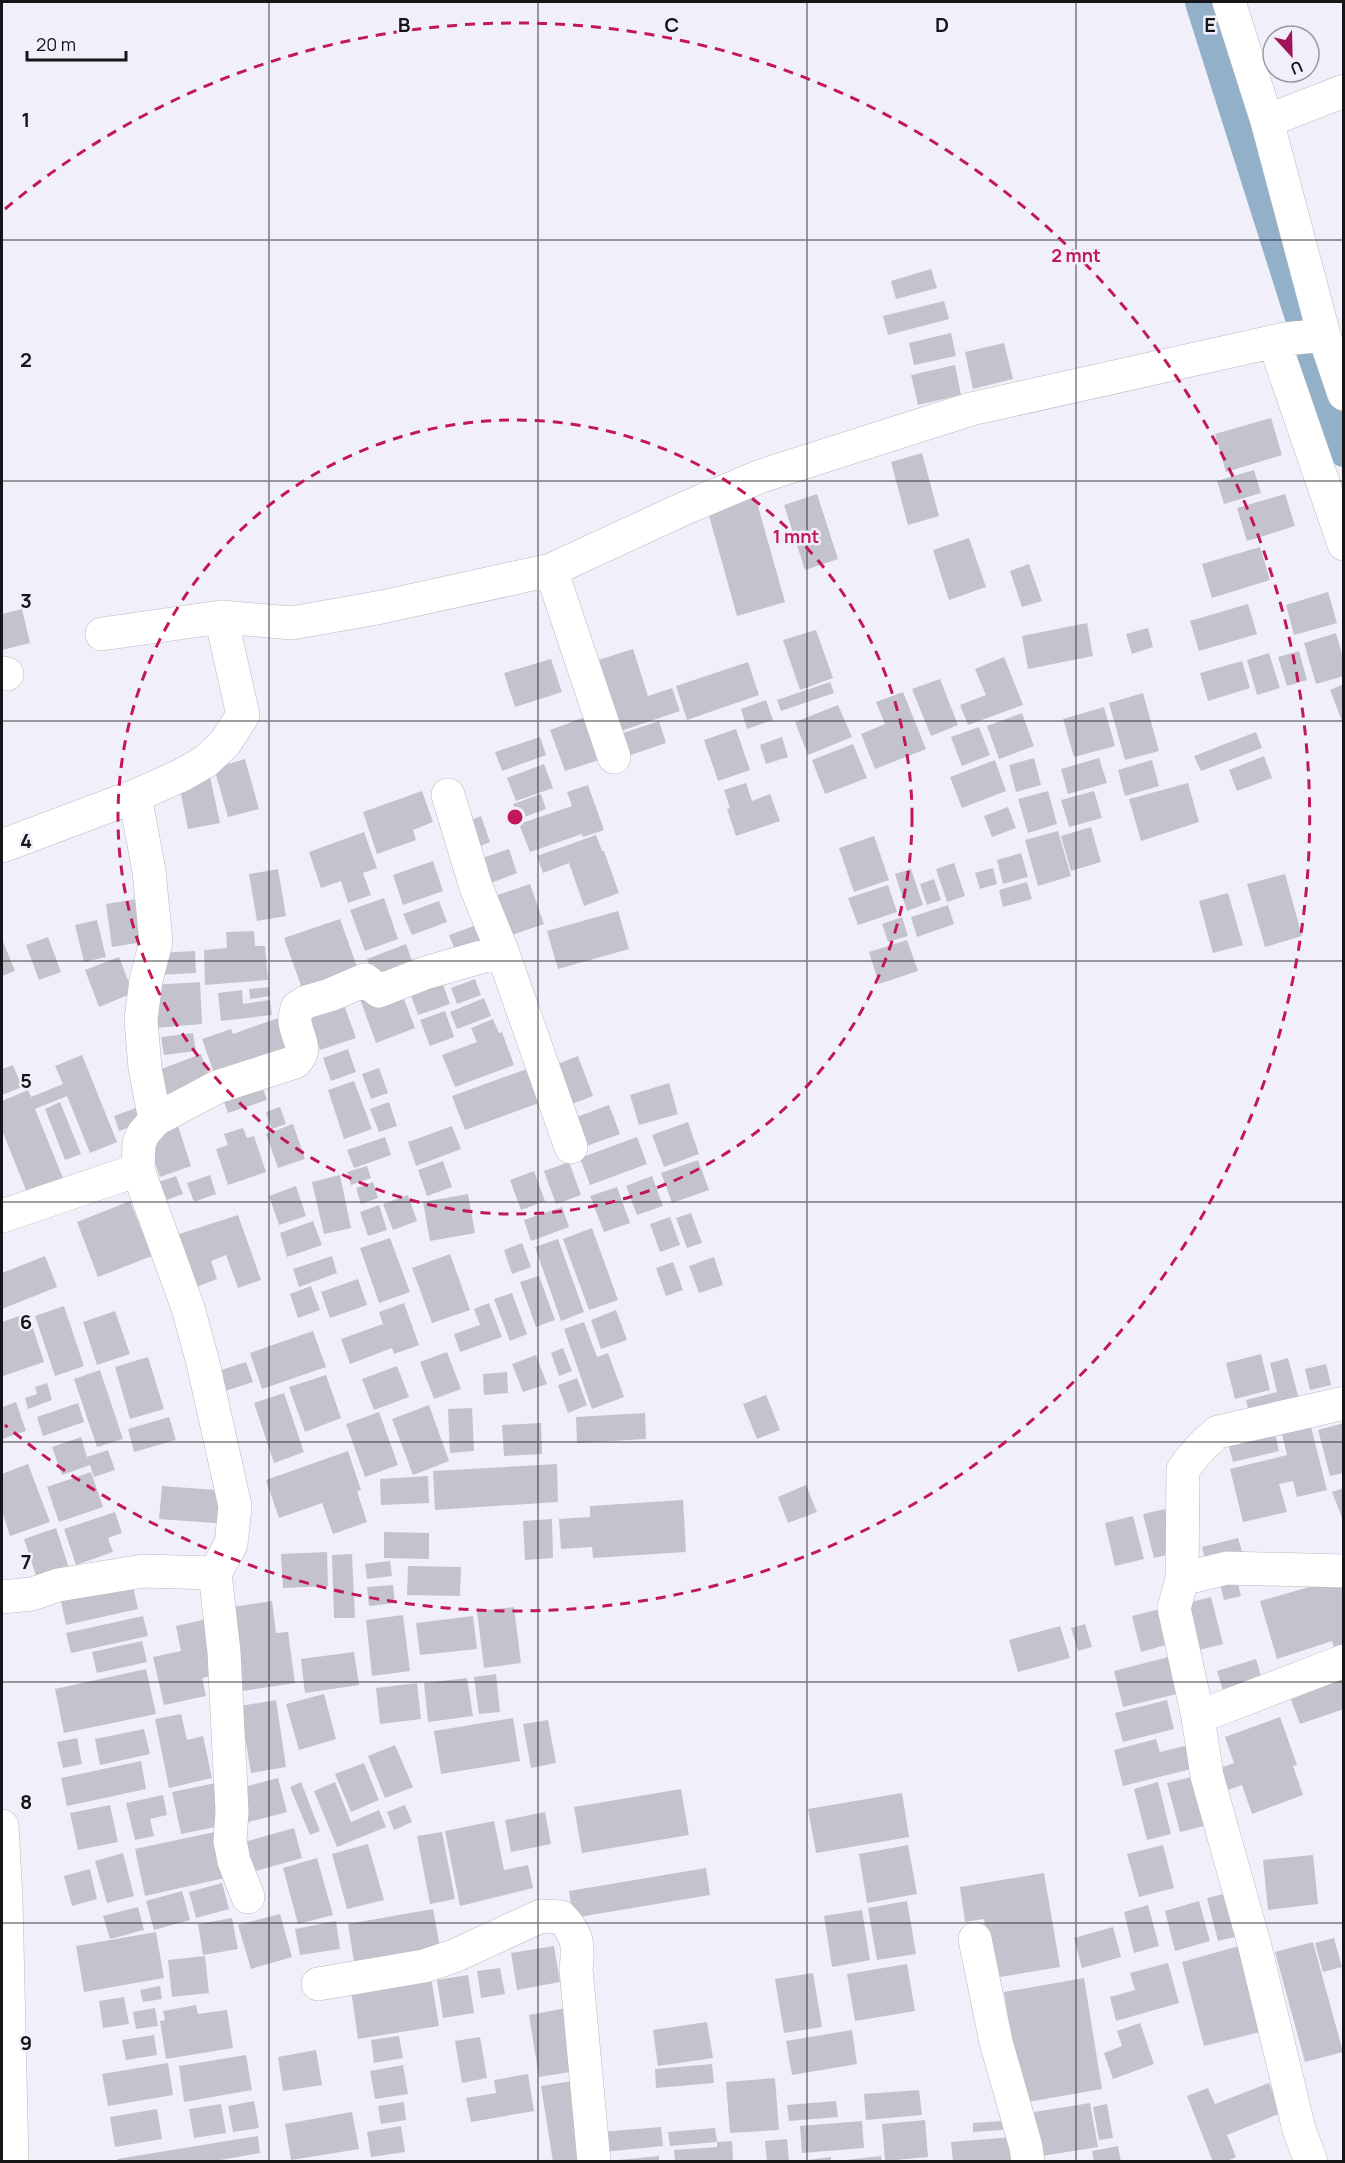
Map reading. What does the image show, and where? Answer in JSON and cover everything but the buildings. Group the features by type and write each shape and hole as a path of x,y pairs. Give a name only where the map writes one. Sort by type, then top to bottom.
{"street":[{"path":"1229,2 1267,121 1298,337 1344,544"},
{"path":"1267,121 1344,91"},
{"path":"1298,337 1344,394"},
{"path":"102,634 221,617 292,623 382,607 551,570 761,476 960,412 1298,337"},
{"path":"551,570 614,758"},
{"path":"2,846 135,796 182,775 206,761 225,743 243,715 221,617"},
{"path":"448,795 476,887 502,951 571,1147"},
{"path":"135,796 149,872 156,942 146,980 141,1020 145,1068 155,1120"},
{"path":"248,1898 234,1861 230,1840 232,1811 224,1652 214,1573 231,1544 235,1506 188,1308 138,1170 139,1144 143,1134 155,1120 226,1083 295,1062 301,1057 303,1049 295,1021 297,1008 306,1002 330,995 365,980 379,991 424,973 502,951"},
{"path":"2,1216 138,1170"},
{"path":"1311,2162 1299,2129 1255,1947 1207,1776 1198,1717 1174,1608 1182,1579 1183,1470 1203,1444 1218,1432 1344,1403"},
{"path":"1182,1579 1227,1569 1344,1571"},
{"path":"2,1597 32,1594 58,1585 142,1571 214,1573"},
{"path":"1198,1717 1344,1661"},
{"path":"2,1826 6,1899 12,2162"},
{"path":"318,1984 424,1966 454,1956 542,1916 561,1917 573,1931 578,1952 576,1969 594,2162"},
{"path":"975,1939 996,2042 1026,2147 1028,2162"}],"waterway":[{"path":"1202,2 1344,450"}]}
